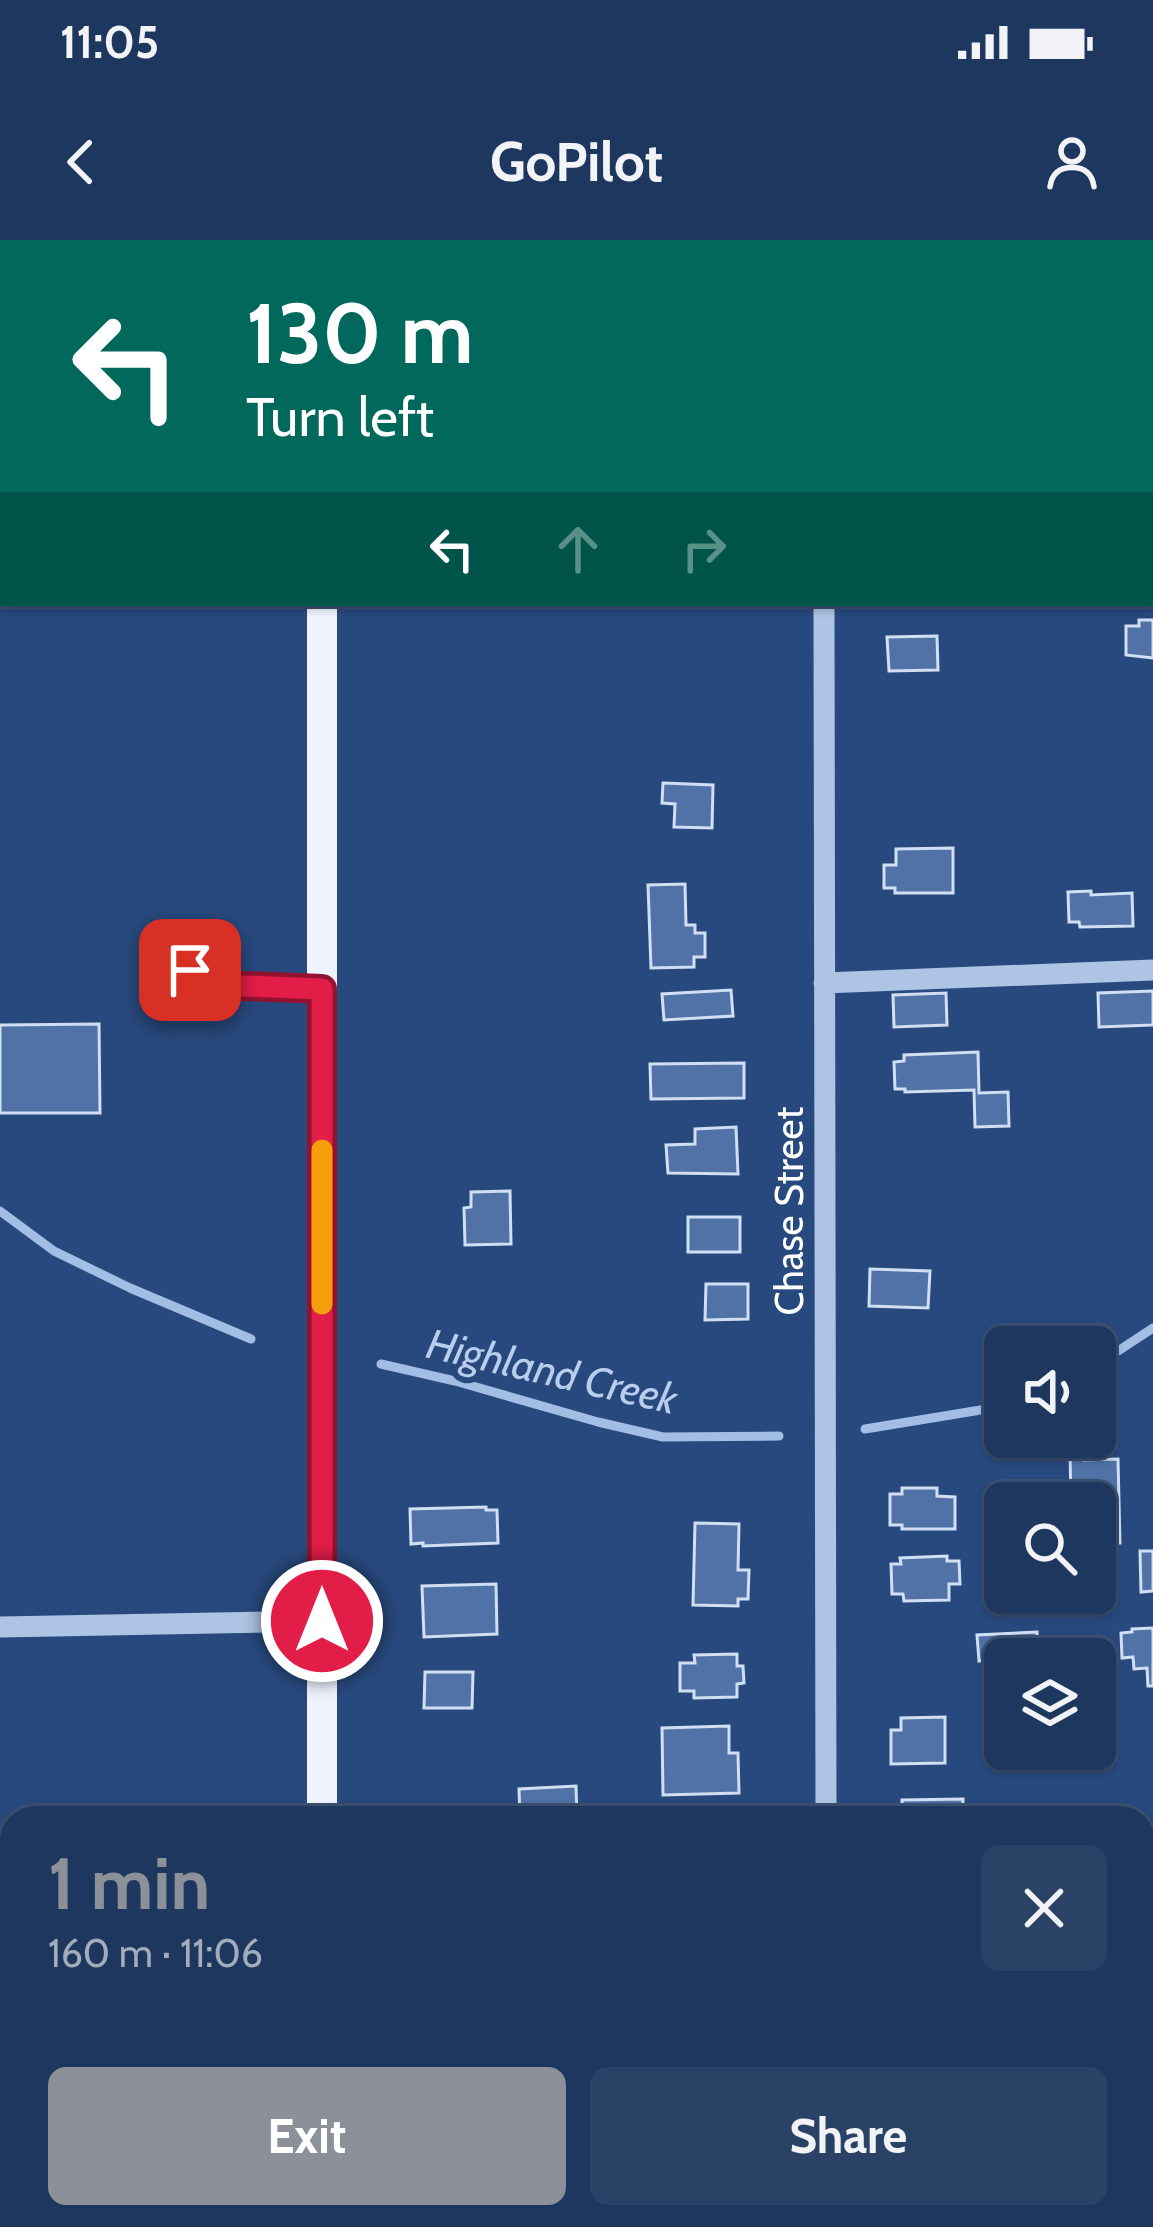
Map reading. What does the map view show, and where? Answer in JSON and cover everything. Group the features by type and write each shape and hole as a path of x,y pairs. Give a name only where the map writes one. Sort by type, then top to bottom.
{"main road":[{"path":"322,606 322,1806"}],"street":[{"name":"Chase Street","path":"824,606 826,1806"},
{"path":"190,970 220,985 322,989"},
{"path":"824,982 1153,970"},
{"path":"0,1627 322,1621"}],"building":[{"path":"1139,620 1153,620 1153,658 1126,655 1126,626 1139,626"},
{"path":"937,636 938,670 889,671 887,637"},
{"path":"663,783 713,785 712,828 674,827 675,804 662,803"},
{"path":"953,848 953,893 895,893 895,888 884,888 884,865 896,865 896,849"},
{"path":"685,884 686,925 695,925 695,933 705,933 705,957 694,957 694,967 651,968 648,885"},
{"path":"1091,891 1091,895 1132,893 1133,926 1080,927 1079,922 1069,922 1068,892"},
{"path":"731,990 733,1016 664,1020 662,994"},
{"path":"1153,991 1153,1025 1099,1027 1098,993"},
{"path":"946,993 947,1025 894,1027 893,995"},
{"path":"99,1024 100,1113 0,1113 0,1025"},
{"path":"978,1052 979,1093 1008,1092 1009,1126 975,1127 974,1090 895,1089 894,1062 904,1061 904,1055"},
{"path":"744,1063 744,1098 651,1099 650,1064"},
{"path":"736,1127 738,1174 668,1173 666,1145 695,1144 695,1129"},
{"path":"510,1191 511,1244 465,1245 464,1208 471,1207 471,1192"},
{"path":"688,1217 740,1217 740,1252 688,1252"},
{"path":"870,1269 930,1271 928,1308 869,1306"},
{"path":"706,1284 748,1284 748,1319 705,1320"},
{"path":"1070,1458 1118,1459 1120,1543 1116,1543 1116,1482 1071,1482"},
{"path":"902,1488 937,1488 937,1496 955,1497 955,1529 890,1525 890,1494 902,1494"},
{"path":"410,1509 497,1510 498,1543 411,1544"},
{"path":"695,1523 739,1524 738,1570 749,1570 748,1599 738,1599 738,1606 693,1605"},
{"path":"1140,1551 1153,1551 1153,1591 1141,1592"},
{"path":"947,1556 947,1561 959,1561 960,1584 949,1584 949,1600 904,1601 903,1594 892,1594 891,1564 901,1564 900,1558"},
{"path":"496,1584 497,1634 424,1637 422,1586"},
{"path":"1153,1628 1153,1686 1148,1686 1147,1668 1134,1669 1133,1657 1122,1658 1121,1633"},
{"path":"1037,1632 1037,1638 984,1638 984,1660 979,1661 977,1635"},
{"path":"737,1654 744,1683 737,1684 737,1697 694,1698 694,1691 680,1691 680,1663 695,1663 694,1655"},
{"path":"425,1672 473,1672 472,1708 424,1708"},
{"path":"945,1717 945,1763 891,1764 891,1730 901,1730 901,1718"},
{"path":"729,1726 729,1753 738,1753 739,1793 663,1795 662,1728"},
{"path":"576,1786 577,1806 520,1806 519,1789"},
{"path":"963,1799 963,1806 902,1806 902,1800"}],"waterway":[{"name":"Highland Creek","path":"0,1211 54,1251 251,1339"},
{"name":"Highland Creek","path":"1116,1352 1153,1328"},
{"name":"Highland Creek","path":"381,1364 663,1437 779,1436"},
{"name":"Highland Creek","path":"865,1429 984,1409"}],"slow traffic":[{"path":"322,1150 322,1304"}],"route":[{"path":"190,970 220,985 322,989 322,1621"}]}
